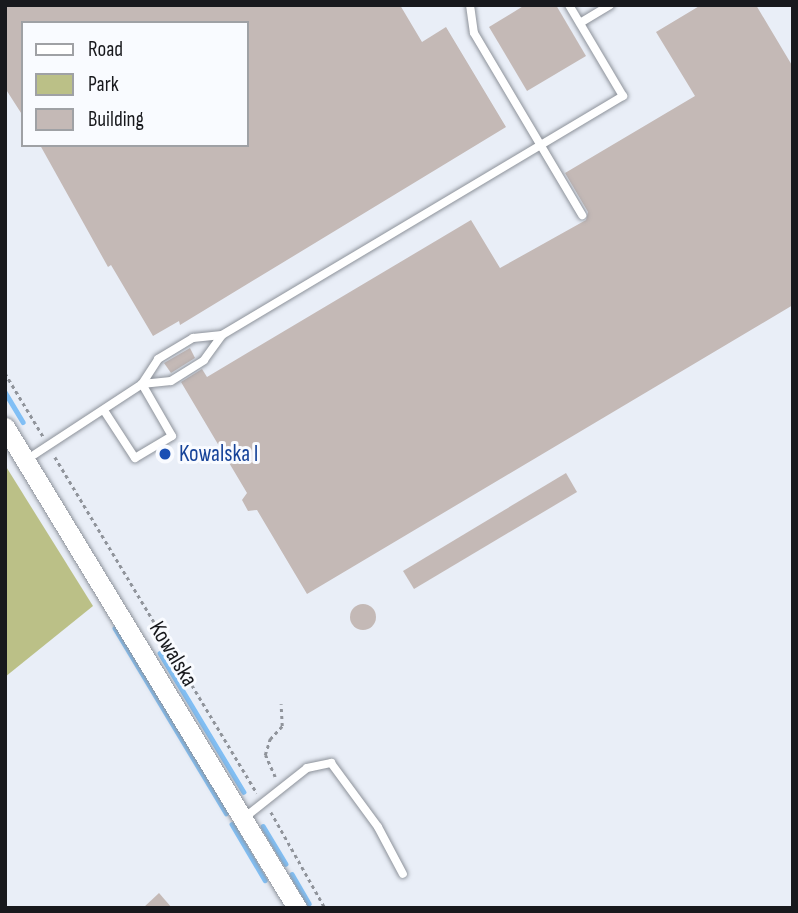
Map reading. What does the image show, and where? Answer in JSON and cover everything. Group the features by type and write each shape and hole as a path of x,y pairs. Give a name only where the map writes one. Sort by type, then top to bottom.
{"street":[{"name":"Kowalska","path":"5,427 297,908"}],"lane":[{"path":"142,384 171,381 204,360 222,335 623,96 569,5"},
{"path":"580,23 610,5"},
{"path":"471,6 474,33 582,215"},
{"path":"26,460 105,412 142,384 158,359 193,338 222,335"},
{"path":"105,412 135,458 172,436 142,384"},
{"path":"243,819 307,768 331,763 373,819 403,874"}],"path":[{"path":"5,373 43,435"},
{"path":"59,462 259,796"},
{"path":"280,790 265,755 282,726 281,704"},
{"path":"269,811 302,861 304,872 325,908"}],"green space":[{"path":"5,465 93,606 5,677"}],"building":[{"path":"5,5 400,5 422,42 446,27 506,127 180,325 179,321 153,336 111,265 108,267 41,147 248,147 248,21 21,21 21,113 5,88"},
{"path":"525,5 556,5 586,56 527,91 489,27"},
{"path":"701,5 756,5 793,67 793,305 307,594 257,510 248,511 242,500 247,493 181,382 202,369 207,377 471,220 500,268 586,220 588,212 565,173 695,96 656,32"},
{"path":"190,348 195,358 171,373 164,363"},
{"path":"566,473 577,492 414,589 403,571"},
{"path":"363,604 372,608 376,617 372,626 363,630 354,626 350,617 354,608"},
{"path":"159,893 172,908 143,908"}],"waterway":[{"path":"5,392 23,422"},
{"path":"115,628 226,813"},
{"path":"160,653 244,792"},
{"path":"232,824 265,880"},
{"path":"263,826 286,864"},
{"path":"292,874 309,903"}],"place":[{"name":"Kowalska I","path":"165,454"}]}
